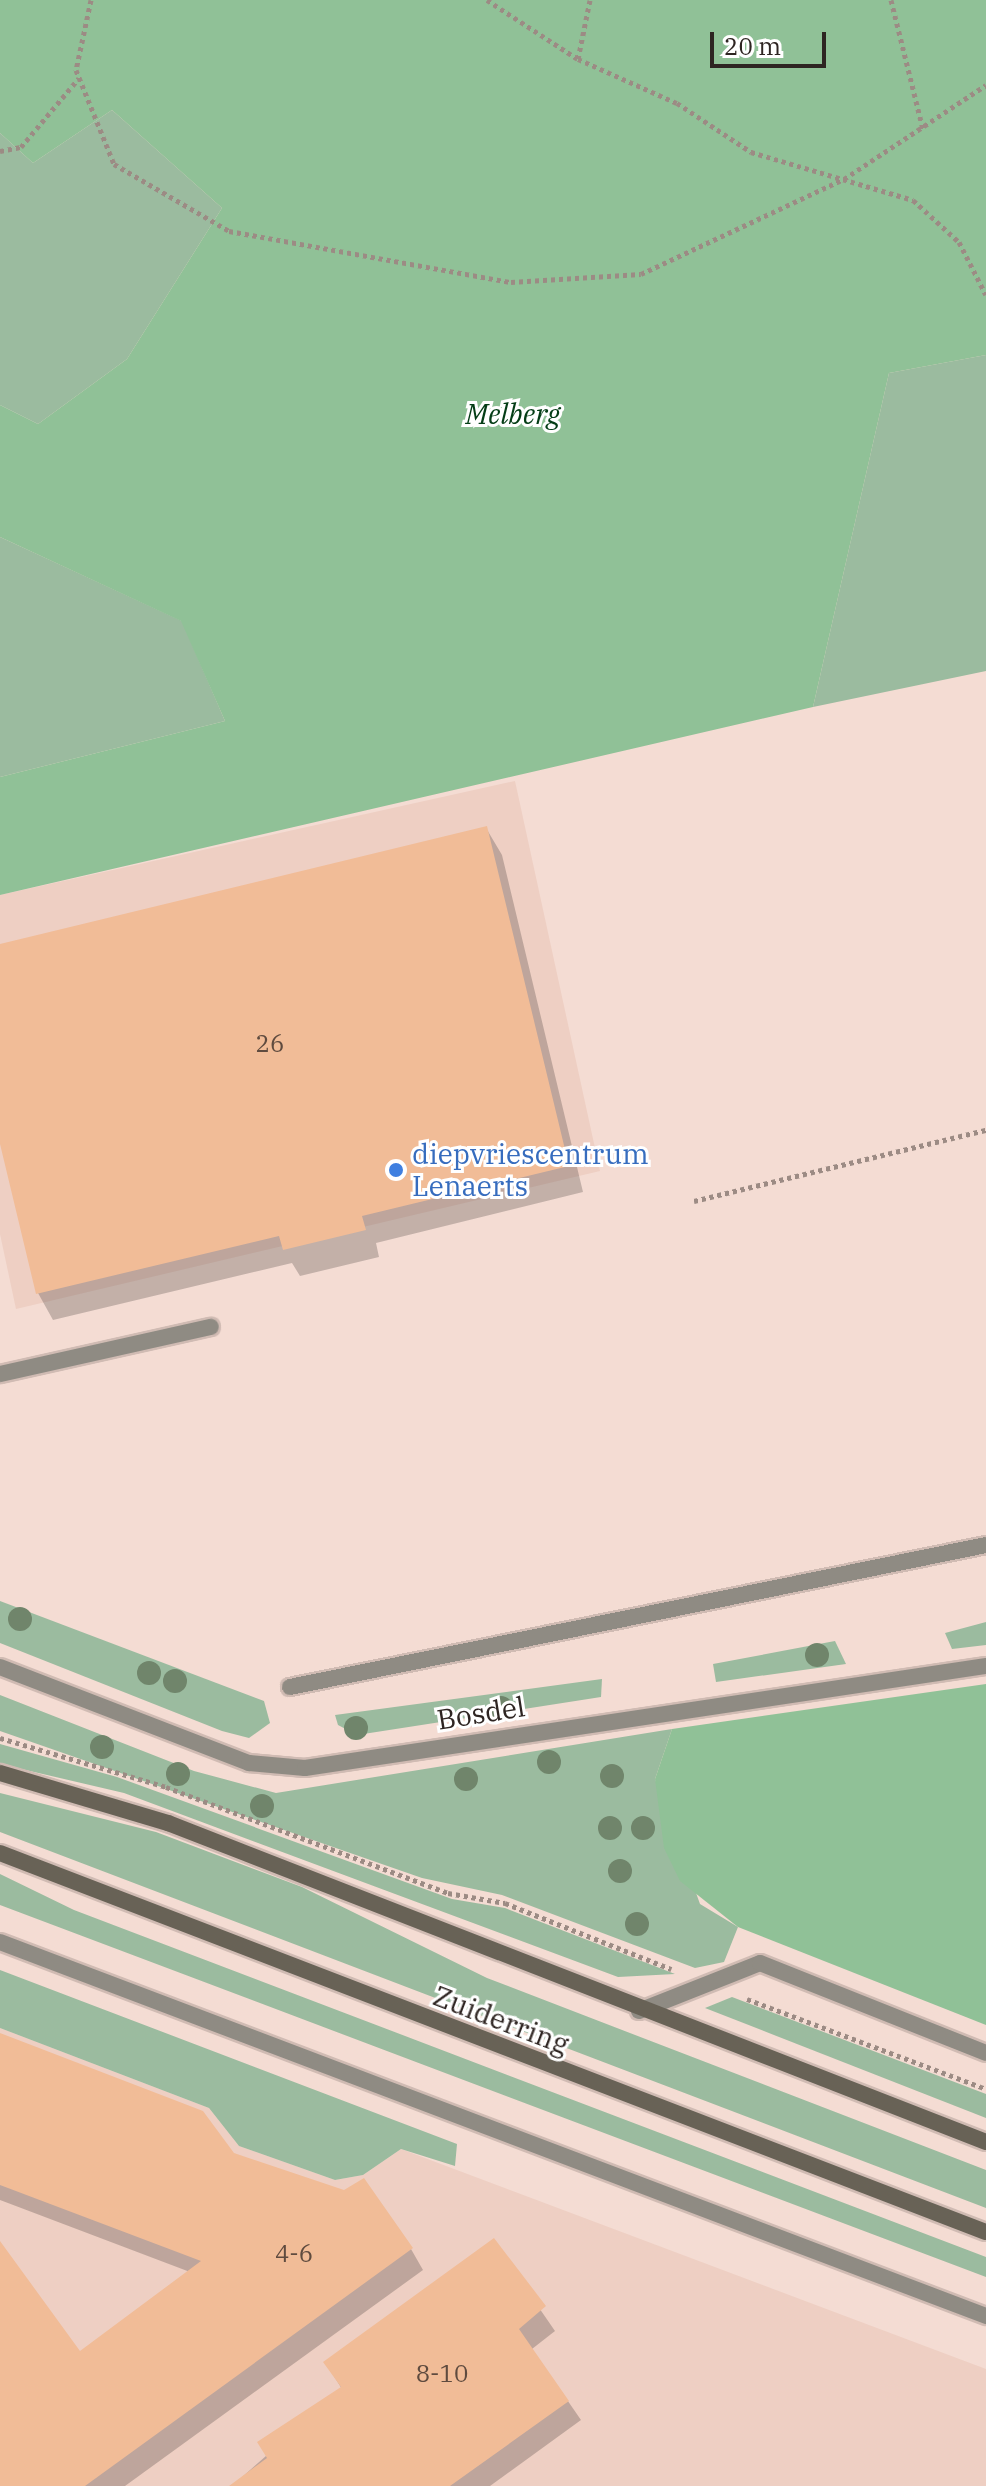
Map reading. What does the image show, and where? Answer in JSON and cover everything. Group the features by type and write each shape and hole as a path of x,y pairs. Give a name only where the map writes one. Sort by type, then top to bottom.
{"main road":[{"path":"0,1773 168,1823 639,2011 986,2142"},
{"name":"Zuiderring","path":"0,1853 986,2232"}],"street":[{"path":"0,1374 211,1327"},
{"path":"290,1687 986,1545"},
{"name":"Bosdel","path":"0,1667 249,1763 305,1768 986,1666"},
{"path":"0,1942 986,2316"},
{"path":"639,2011 760,1963 986,2053"}],"path":[{"path":"91,0 79,78 114,164 229,231 511,282 641,274 844,179 986,85"},
{"path":"487,0 578,59 677,103 751,152 913,200 959,242 986,295"},
{"path":"578,59 590,0"},
{"path":"891,0 923,129"},
{"path":"0,151 21,147 79,78"},
{"path":"694,1201 986,1130"},
{"path":"0,1738 166,1787 448,1893 505,1903 707,1984 986,2089"}],"shaded area":[{"path":"515,781 600,1171 16,1309 0,1234 0,895"},
{"path":"0,2028 209,2108 239,2146 335,2180 363,2175 401,2149 986,2369 986,2486 0,2486"}],"green space":[{"name":"Melberg","path":"0,0 986,0 986,355 889,373 813,707 0,895 0,777 225,721 181,621 0,537 0,405 38,424 127,359 222,208 112,110 33,163 0,133"},
{"path":"112,110 222,208 127,359 38,424 0,405 0,133 33,163"},
{"path":"986,355 986,671 813,707 889,373"},
{"path":"0,537 182,621 225,721 0,777"},
{"path":"0,1601 264,1701 270,1723 249,1738 222,1731 0,1643"},
{"path":"986,1622 986,1645 952,1649 945,1633"},
{"path":"835,1641 846,1664 716,1682 713,1664"},
{"path":"602,1679 601,1697 357,1735 338,1725 335,1715"},
{"path":"986,1684 986,2025 738,1927 680,1881 664,1848 655,1779 672,1729"},
{"path":"0,1695 194,1771 276,1793 672,1729 655,1779 700,1904 738,1927 724,1962 695,1968 502,1895 422,1878 0,1731"},
{"path":"0,1744 117,1777 452,1899 505,1908 675,1974 618,1977 124,1793 0,1764"},
{"path":"0,1793 156,1832 302,1887 487,1978 986,2170 986,2208 0,1832"},
{"path":"0,1874 74,1910 986,2257 986,2277 0,1905"},
{"path":"0,1970 457,2144 455,2166 401,2149 363,2175 335,2180 239,2146 209,2108 0,2028"},
{"path":"732,1997 986,2094 986,2118 705,2008"}],"building":[{"path":"487,826 569,1166 362,1216 366,1230 283,1250 279,1236 36,1294 0,1144 0,944"},
{"path":"0,2033 203,2111 234,2153 344,2190 364,2178 413,2248 85,2486 0,2486 0,2241 80,2351 201,2261 0,2185"},
{"path":"494,2238 546,2306 519,2329 569,2401 450,2486 229,2486 267,2458 257,2442 341,2387 323,2362"}],"place":[{"name":"diepvriescentrum Lenaerts","path":"396,1170"}]}
